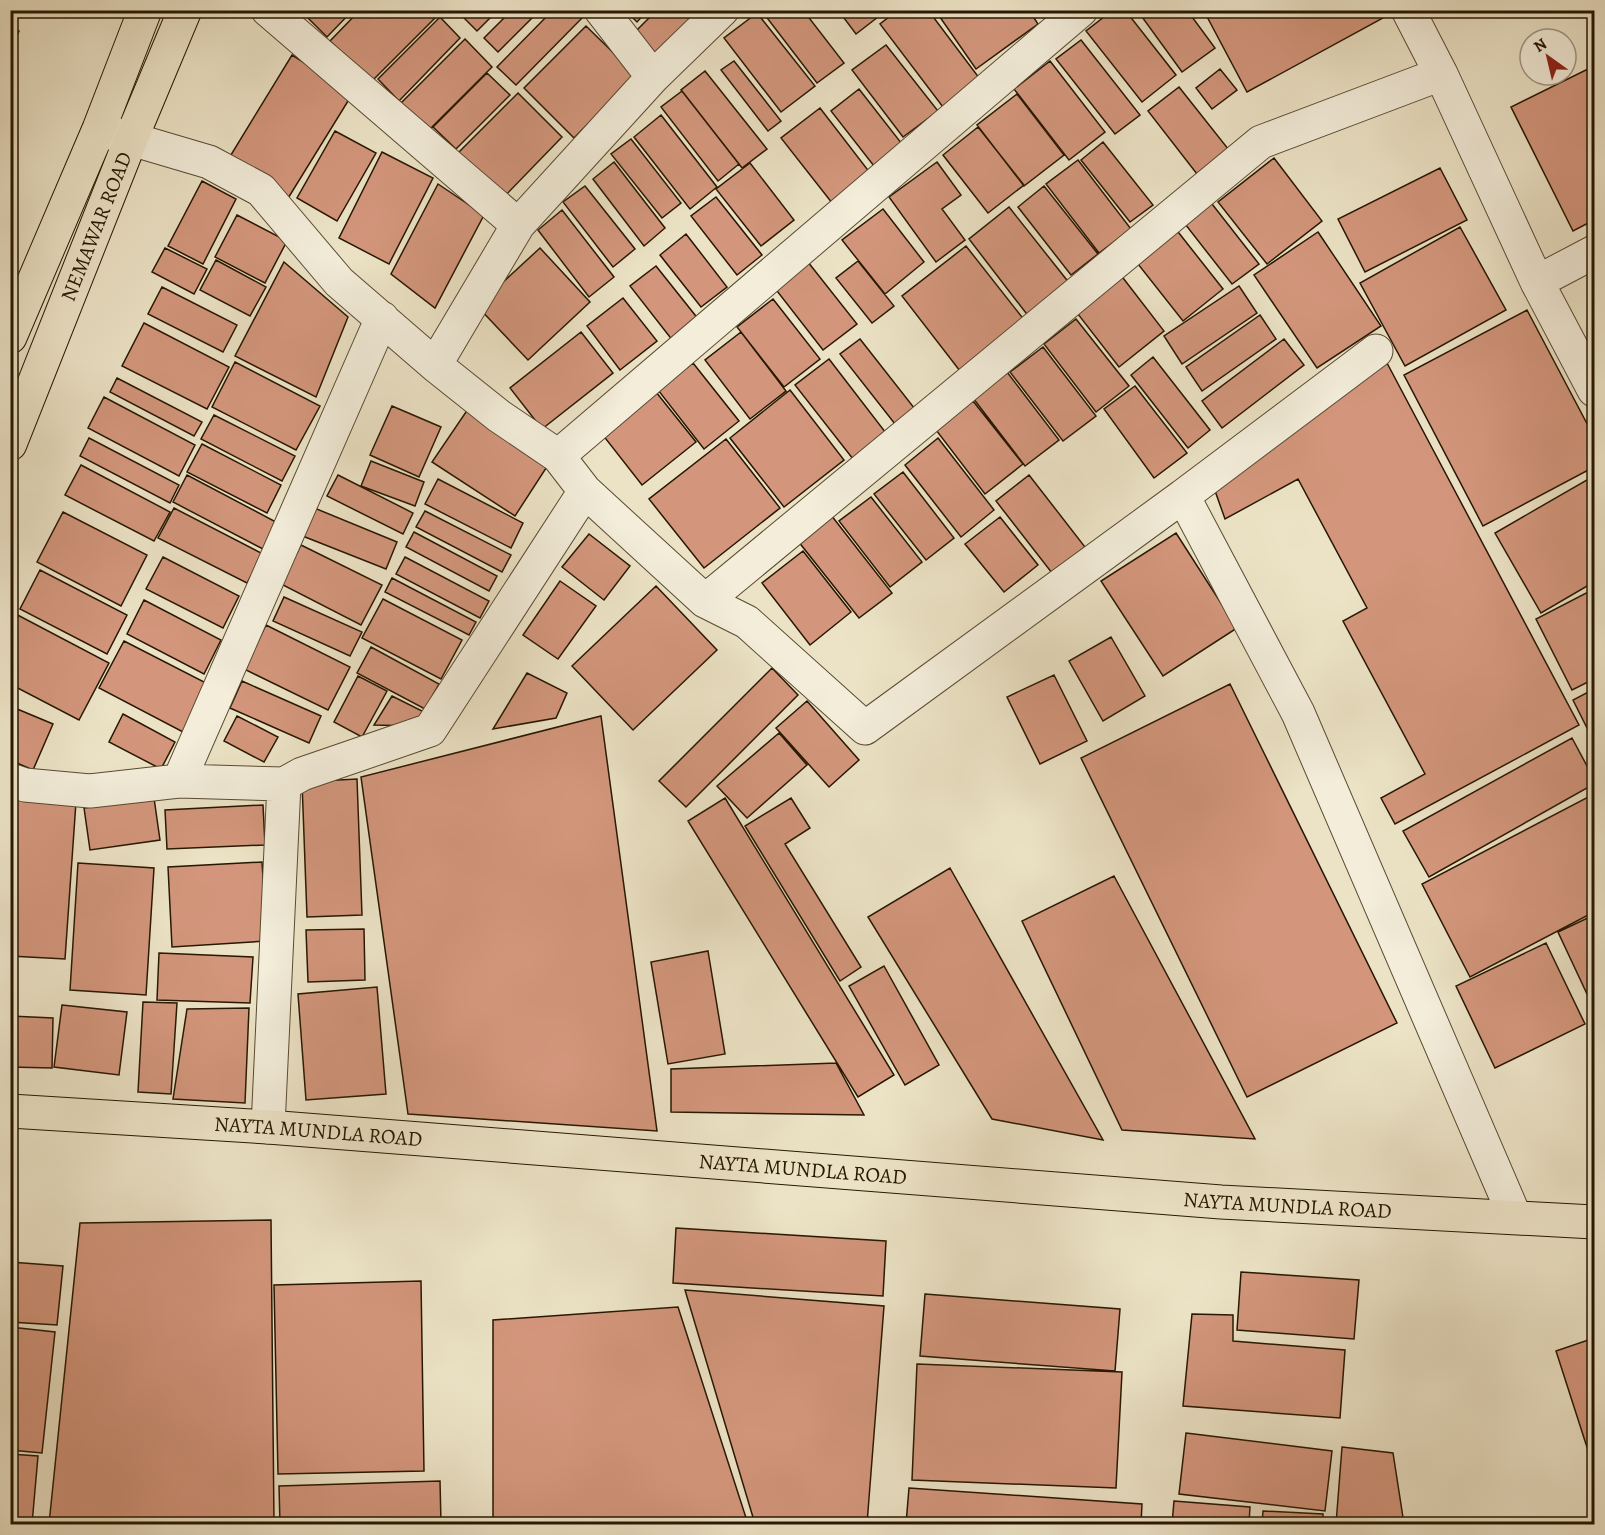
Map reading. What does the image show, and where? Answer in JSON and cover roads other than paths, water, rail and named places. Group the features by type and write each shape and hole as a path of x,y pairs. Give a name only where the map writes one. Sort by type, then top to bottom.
{"main road":[{"name":"NEMAWAR ROAD","path":"10,337 99,129 145,10"},
{"name":"NEMAWAR ROAD","path":"10,444 131,139 185,10"},
{"name":"NAYTA MUNDLA ROAD","path":"10,1111 268,1127 1221,1202 1594,1222"}],"street":[{"path":"268,10 518,225"},
{"path":"601,10 653,77"},
{"path":"435,365 518,225 653,77 722,10"},
{"path":"558,456 1081,10"},
{"path":"1408,10 1441,74 1537,282 1594,390"},
{"path":"705,601 1261,142 1441,74"},
{"path":"99,129 209,162 261,190 339,282 435,365 499,416 558,456 585,491 705,601 747,622 865,728 1184,496 1376,351"},
{"path":"1537,282 1594,252"},
{"path":"179,781 382,318"},
{"path":"10,780 25,785 90,791 179,781 284,784 302,774 430,730 585,491"},
{"path":"1184,496 1298,713 1515,1217"},
{"path":"268,1127 284,784"}]}
